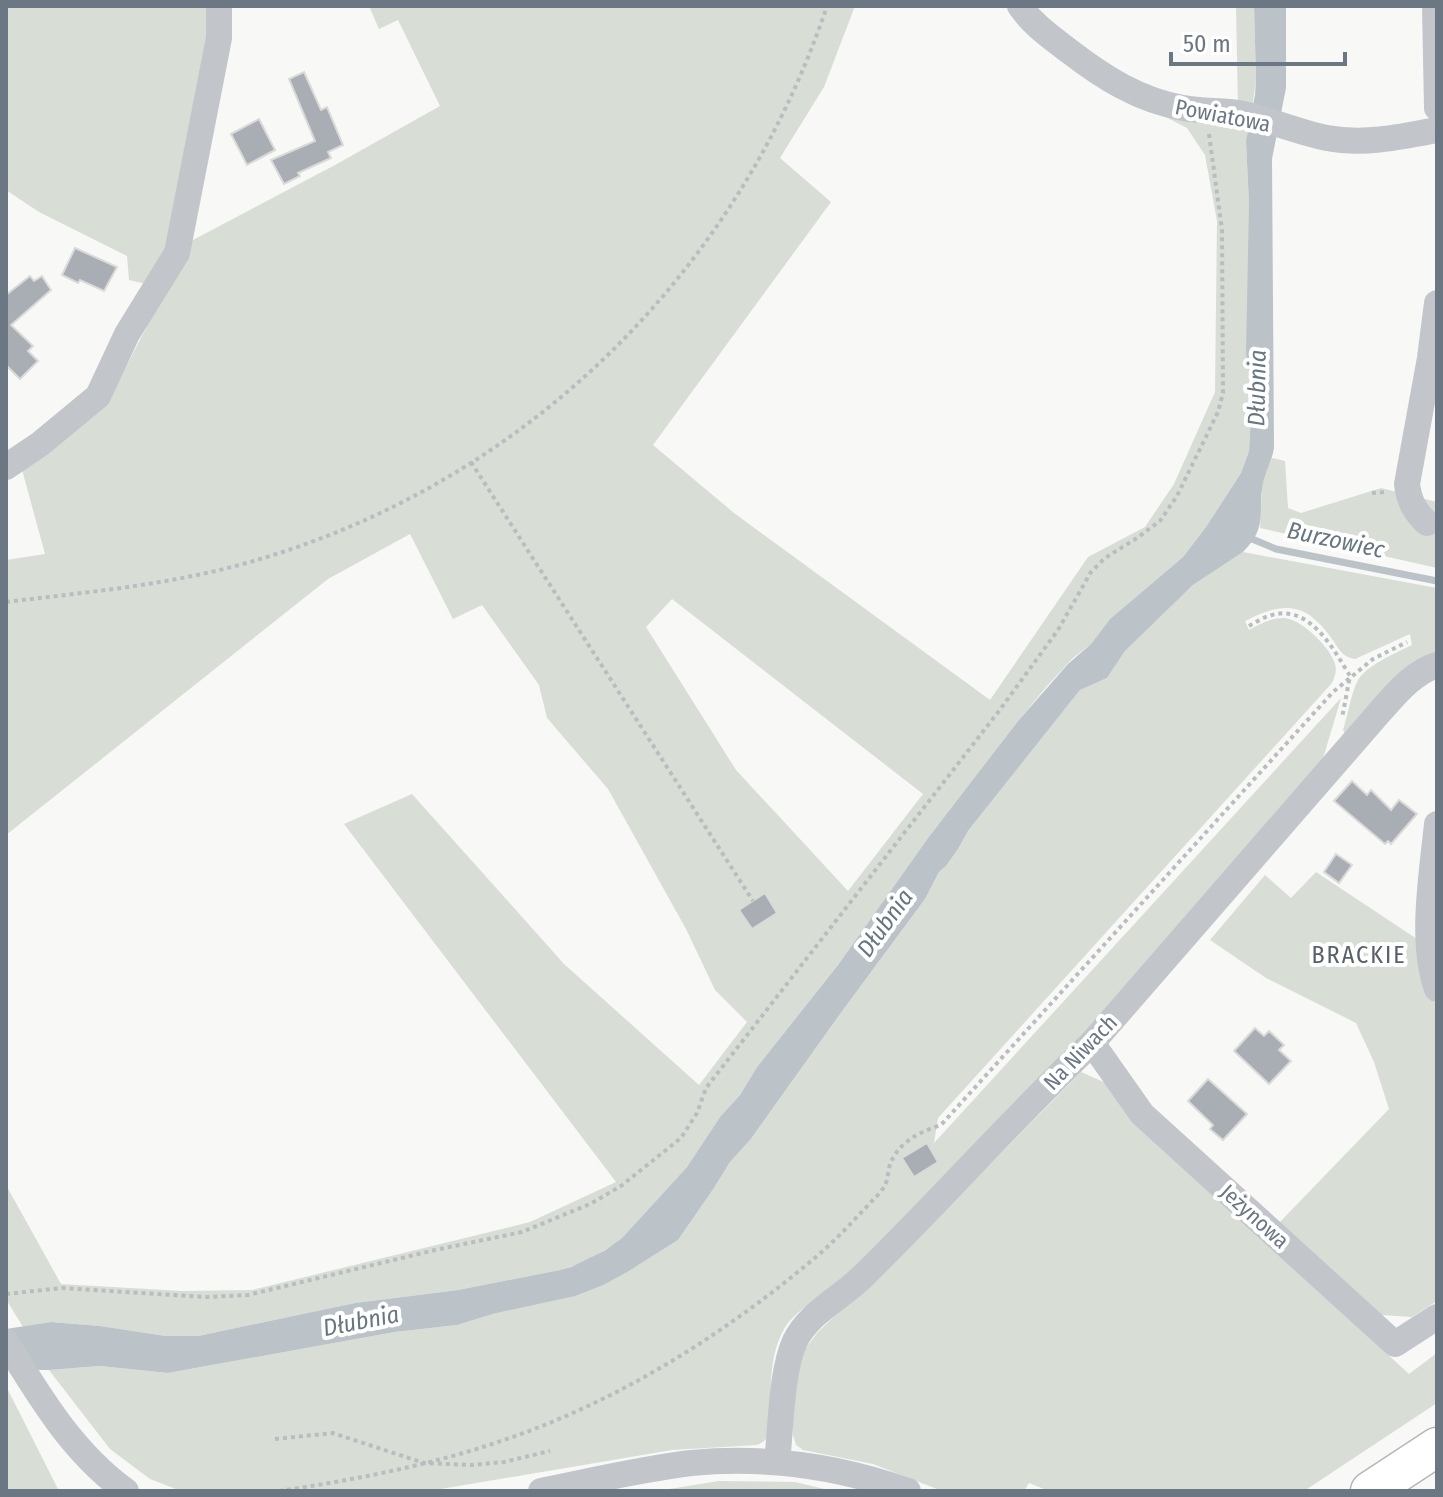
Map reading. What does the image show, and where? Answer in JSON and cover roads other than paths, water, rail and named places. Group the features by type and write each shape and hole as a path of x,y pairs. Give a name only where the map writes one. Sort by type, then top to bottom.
{"highway":[{"path":"1370,1491 1437,1447"}],"street":[{"path":"6,467 40,444 98,396 127,334 177,253 219,38 219,6"},
{"path":"1435,6 1437,108"},
{"name":"Powiatowa","path":"1025,13 1113,83 1169,105 1246,115 1327,138 1359,141 1437,130"},
{"path":"1427,523 1410,501 1407,484 1437,303"},
{"name":"Na Niwach","path":"777,1462 786,1375 795,1341 804,1327 858,1281 1092,1043 1405,684 1437,665"},
{"path":"1437,824 1429,948 1437,989"},
{"name":"Jeżynowa","path":"1092,1043 1142,1114 1395,1344 1437,1317"},
{"path":"6,1342 35,1390 77,1445 126,1491"},
{"path":"541,1491 640,1471 692,1463 736,1461 777,1462 843,1471 908,1491"}],"water":[{"name":"Dłubnia","path":"1254,6 1286,6 1286,88 1272,159 1274,448 1264,479 1257,534 1243,552 1193,585 1125,651 1107,678 1080,690 968,831 939,872 925,899 750,1140 730,1162 678,1240 629,1271 575,1296 457,1325 395,1332 168,1373 100,1366 6,1370 6,1329 51,1322 166,1336 198,1336 355,1303 458,1290 571,1267 604,1251 622,1238 687,1167 757,1067 838,965 928,838 1018,721 1068,664 1091,644 1110,619 1183,557 1241,473 1249,451 1252,397 1246,352 1249,205 1246,141 1256,79"}],"waterway":[{"name":"Burzowiec","path":"1245,536 1276,549 1437,581"}],"district":[{"name":"BRACKIE","path":"1359,955"}]}
